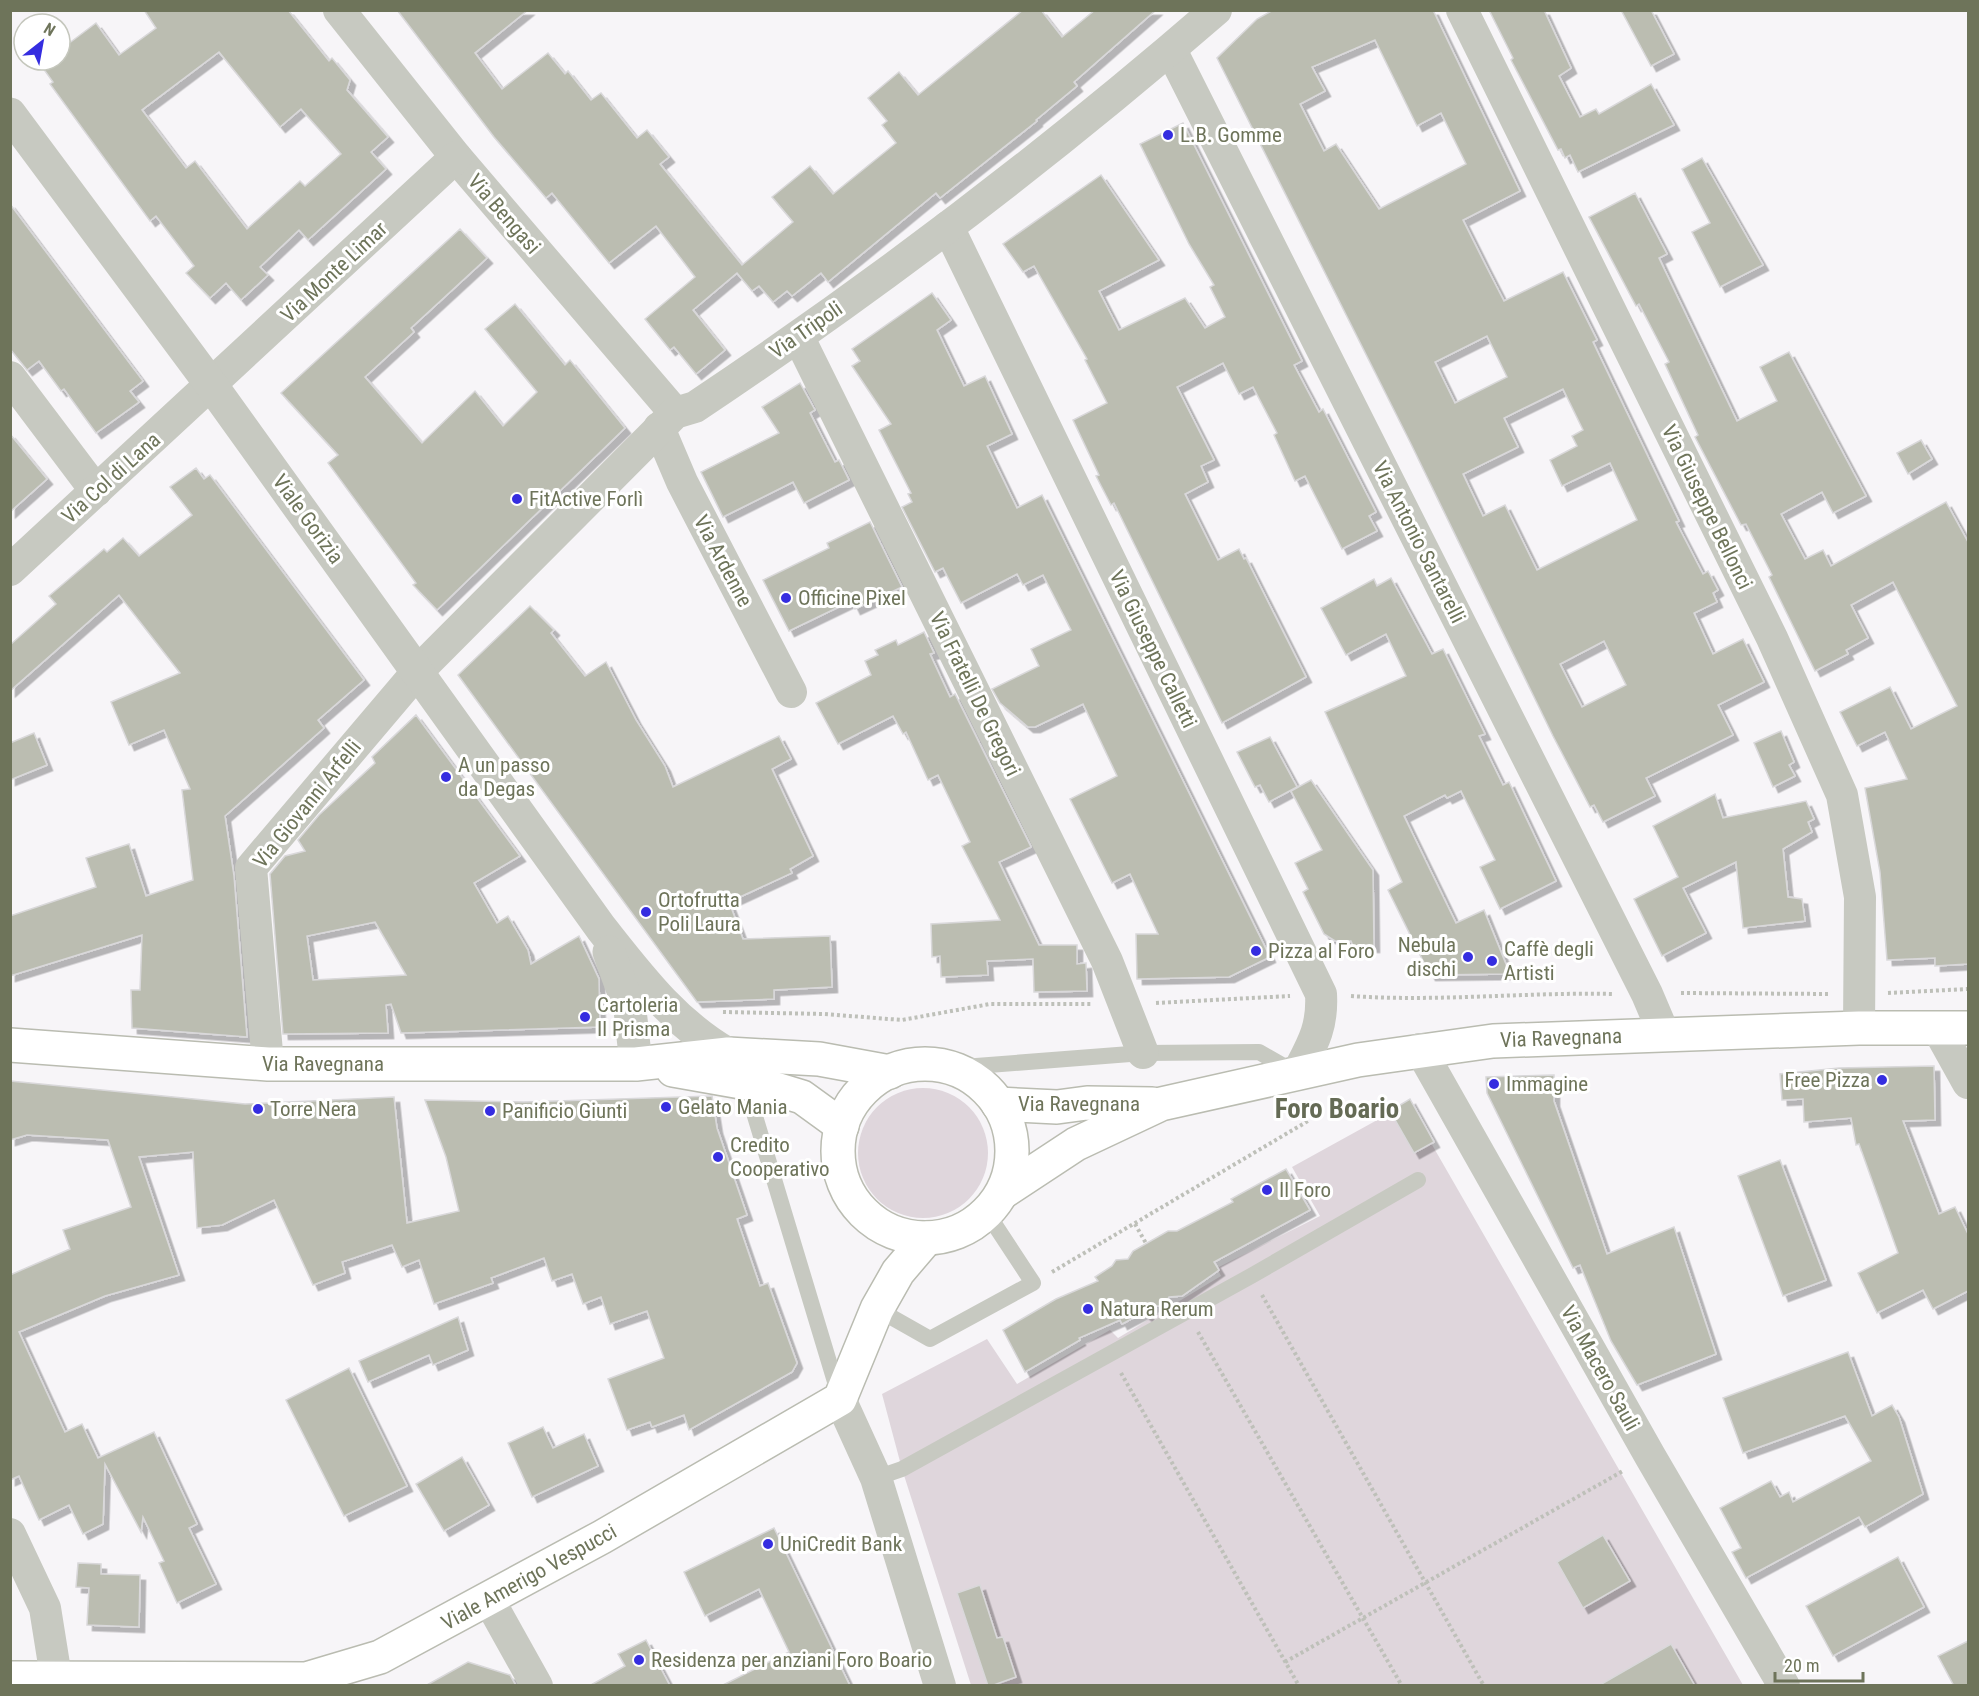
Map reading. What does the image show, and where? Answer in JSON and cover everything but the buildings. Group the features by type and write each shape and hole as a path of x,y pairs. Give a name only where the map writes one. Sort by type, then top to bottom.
{"main road":[{"name":"Via Ravegnana","path":"995,1203 1076,1144 1161,1104 1420,1049 1493,1041 1664,1034 1859,1028 1953,1028"},
{"name":"Via Ravegnana","path":"10,1045 268,1064 636,1064 730,1068 819,1059 890,1072"},
{"path":"910,1066 950,1068 969,1076 998,1104 1008,1125 1012,1148 1011,1170 995,1203 959,1232 927,1238 893,1232 875,1222 859,1208 847,1190 840,1169 838,1148 842,1126 858,1098 869,1085 890,1072 910,1066"},
{"name":"Via Ravegnana","path":"730,1068 769,1087 802,1097 842,1126"},
{"name":"Via Ravegnana","path":"998,1104 1057,1107 1087,1103 1161,1104"},
{"path":"840,1399 877,1309 898,1272 927,1238"},
{"name":"Viale Amerigo Vespucci","path":"10,1678 306,1682 380,1657 489,1600 840,1399"}],"street":[{"name":"Via Bengasi","path":"339,10 667,421"},
{"name":"Via Tripoli","path":"418,671 667,421 695,407 798,338 948,226 1171,50 1216,10"},
{"name":"Via Giuseppe Bellonci","path":"1462,10 1767,627 1842,795 1860,897 1859,1028"},
{"name":"Via Antonio Santarelli","path":"1171,50 1647,994 1664,1034"},
{"name":"Viale Gorizia","path":"10,114 212,386 601,928 659,1001 706,1041 730,1068"},
{"name":"Via Monte Limar","path":"212,386 456,158"},
{"name":"Via Giuseppe Calletti","path":"948,226 1321,994 1323,1016 1316,1037 1297,1074"},
{"name":"Via Fratelli De Gregori","path":"798,338 1101,950 1125,1004 1143,1053"},
{"path":"10,377 96,491"},
{"name":"Via Col di Lana","path":"10,570 212,386"},
{"name":"Via Ardenne","path":"667,421 682,482 791,692"},
{"name":"Via Giovanni Arfelli","path":"268,1064 251,868 418,671"},
{"name":"Viale Gorizia","path":"601,928 630,1010 636,1064"},
{"path":"1953,1028 1968,1083"},
{"name":"Via Macero Sauli","path":"1420,1049 1650,1456 1784,1686"},
{"path":"840,1399 876,1478 940,1686"},
{"path":"10,1534 45,1608 56,1677"},
{"path":"489,1600 537,1686"}],"lane":[{"path":"950,1068 1143,1053 1259,1052 1297,1074"},
{"path":"730,1068 751,1103 840,1399"},
{"path":"876,1478 902,1468 1187,1312 1418,1180"},
{"path":"877,1309 930,1339 1033,1283 995,1203"}],"path":[{"path":"722,1012 824,1014 902,1020 990,1004 1125,1004 1321,994 1409,1000 1548,993 1859,994 1968,989"},
{"path":"1033,1283 1308,1121"},
{"path":"1135,1224 1147,1245"},
{"path":"1251,1276 1484,1686"},
{"path":"1187,1312 1402,1686"},
{"path":"1110,1354 1299,1686"},
{"path":"1285,1662 1361,1617 1426,1583 1650,1456"}],"shaded area":[{"path":"923,1088 948,1093 969,1107 983,1128 988,1153 983,1178 969,1199 948,1213 923,1218 898,1213 877,1199 863,1178 858,1153 863,1128 877,1107 898,1093"},
{"path":"1408,1103 1743,1685 971,1685 902,1469 882,1394 987,1339 1017,1384 1110,1330 1118,1338 1221,1276 1217,1268 1320,1216 1292,1167"}],"place":[{"name":"L.B. Gomme","path":"1168,135"},
{"name":"FitActive Forlì","path":"517,499"},
{"name":"Officine Pixel","path":"786,598"},
{"name":"A un passo da Degas","path":"446,777"},
{"name":"Ortofrutta Poli Laura","path":"646,912"},
{"name":"Pizza al Foro","path":"1256,951"},
{"name":"Nebula dischi","path":"1468,957"},
{"name":"Caffè degli Artisti","path":"1492,961"},
{"name":"Cartoleria Il Prisma","path":"585,1017"},
{"name":"Free Pizza","path":"1882,1080"},
{"name":"Immagine","path":"1494,1084"},
{"name":"Gelato Mania","path":"666,1107"},
{"name":"Torre Nera","path":"258,1109"},
{"name":"Panificio Giunti","path":"490,1111"},
{"name":"Credito Cooperativo","path":"718,1157"},
{"name":"Il Foro","path":"1267,1190"},
{"name":"Natura Rerum","path":"1088,1309"},
{"name":"UniCredit Bank","path":"768,1544"},
{"name":"Residenza per anziani Foro Boario","path":"639,1660"}],"district":[{"name":"Foro Boario","path":"1337,1109"}]}
